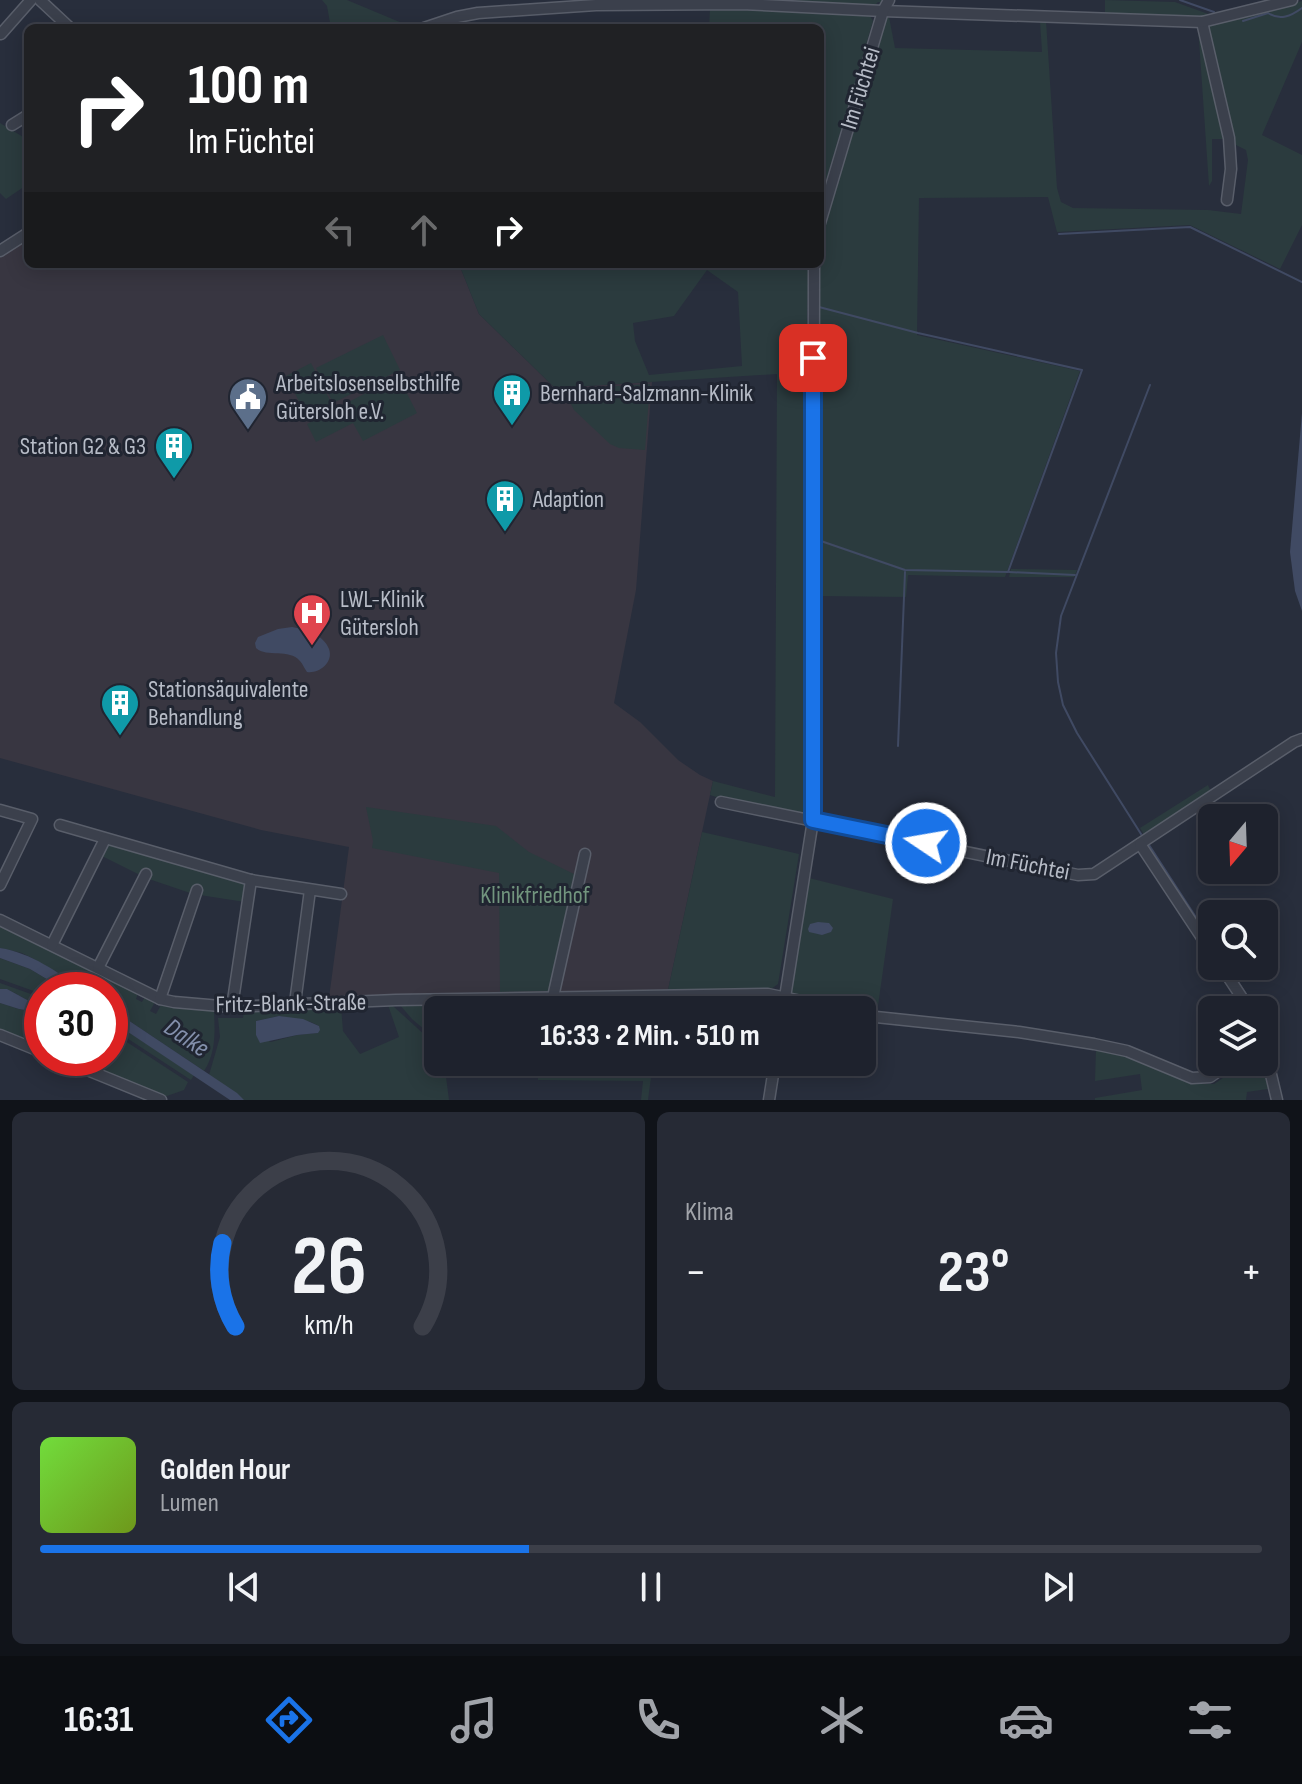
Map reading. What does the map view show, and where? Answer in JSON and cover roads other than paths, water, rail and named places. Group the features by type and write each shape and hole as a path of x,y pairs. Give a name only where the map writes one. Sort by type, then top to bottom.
{"street":[{"path":"1,34 31,0"},
{"path":"40,0 66,24"},
{"name":"Im Füchtei","path":"824,210 883,11 889,0"},
{"path":"436,24 478,13 596,5 742,4 1202,22 1292,0"},
{"path":"1202,22 1229,138 1231,169 1227,200"},
{"path":"12,125 24,118"},
{"path":"0,251 24,236"},
{"path":"785,996 813,820 814,268"},
{"name":"Im Füchtei","path":"721,802 1078,875 1094,874 1302,739"},
{"path":"0,810 32,819 0,885"},
{"path":"60,825 251,880 341,894"},
{"path":"52,945 105,839"},
{"path":"1140,844 1198,932"},
{"path":"553,996 585,854"},
{"path":"98,968 146,874"},
{"path":"232,1007 251,880"},
{"path":"160,999 197,890"},
{"path":"295,1003 310,890"},
{"name":"Fritz-Blank-Straße","path":"0,920 160,999 174,1002 232,1007 424,1000"},
{"name":"Fritz-Blank-Straße","path":"625,996 779,996"},
{"path":"876,1017 1019,1032 1127,1051 1192,1078 1211,1076"},
{"path":"0,1035 24,1045"},
{"path":"100,1076 153,1099"},
{"path":"769,1100 773,1076"},
{"path":"1271,1076 1277,1100"}],"water":[{"path":"1302,413 1302,611 1295,591 1290,552"},
{"path":"292,627 314,634 327,644 330,654 324,666 307,672 295,657 256,648 258,637"},
{"path":"829,923 833,928 831,932 822,935 809,932 810,924"},
{"path":"0,948 33,959 57,972 35,972 0,958"},
{"path":"0,989 7,989 24,998 24,1010 19,1009 0,1003"},
{"path":"279,1016 303,1019 319,1026 320,1030 318,1033 260,1043 256,1035 256,1021"},
{"path":"128,1020 244,1100 230,1100 128,1032"}],"waterway":[{"path":"1180,0 1214,12"},
{"path":"1243,21 1268,13 1285,16 1302,8"},
{"path":"1059,234 1190,227 1302,282"},
{"path":"818,540 905,570 1008,572 1082,370 819,307"},
{"path":"1141,834 1077,733 1063,705 1056,653 1061,616 1150,385"},
{"path":"898,746 905,572"},
{"path":"1009,572 1075,575"},
{"path":"1149,845 1198,920"},
{"path":"1237,980 1247,996"}],"place":[{"name":"Bernhard-Salzmann-Klinik","path":"512,427"},
{"name":"Arbeitslosenselbsthilfe Gütersloh e.V.","path":"248,431"},
{"name":"Station G2 & G3","path":"174,480"},
{"name":"Adaption","path":"505,533"},
{"name":"LWL-Klinik Gütersloh","path":"312,647"},
{"name":"Stationsäquivalente Behandlung","path":"120,737"}],"park label":[{"name":"Klinikfriedhof","path":"535,895"}],"water label":[{"name":"Dalke","path":"187,1037"}]}
